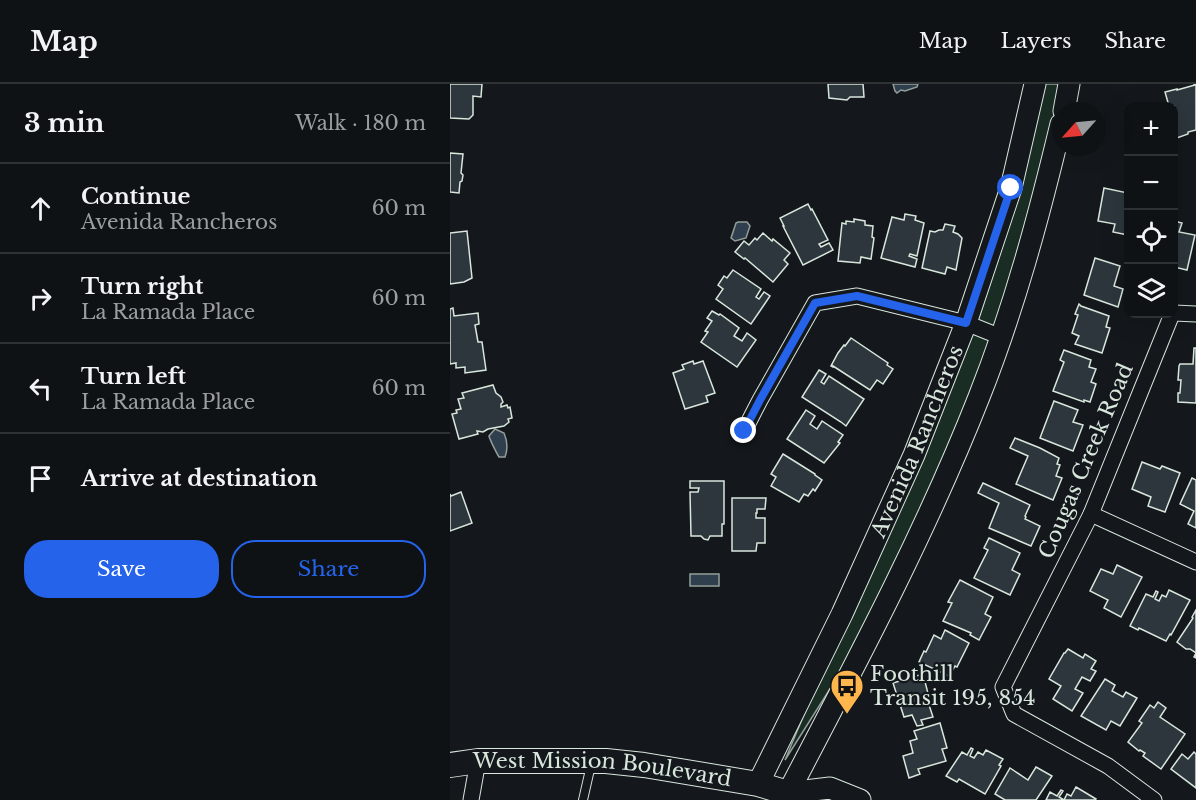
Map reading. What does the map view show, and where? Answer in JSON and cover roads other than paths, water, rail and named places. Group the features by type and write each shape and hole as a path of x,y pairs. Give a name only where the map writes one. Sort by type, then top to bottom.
{"main road":[{"name":"Avenida Rancheros","path":"754,792 851,592 914,454 966,323 1011,188 1035,84"},
{"path":"1066,102 1070,84"},
{"name":"Avenida Rancheros","path":"790,798 929,517 980,396 1038,220 1053,156"},
{"name":"West Mission Boulevard","path":"450,765 478,761 592,761 644,765 754,792 790,798"},
{"path":"790,798 830,789 860,800"}],"street":[{"path":"744,431 815,303 857,296 966,323 1001,337"},
{"path":"1178,313 1196,314"},
{"name":"Cougas Creek Road","path":"1154,800 1108,766 1014,714 1003,687 1091,514 1171,318"},
{"path":"1091,514 1196,562"},
{"path":"471,800 478,761"}],"lane":[{"path":"583,800 592,761"}],"water":[{"path":"893,84 918,84 917,87 897,93"},
{"path":"738,222 747,222 750,226 746,238 735,241 731,238"},
{"path":"495,429 504,433 507,448 505,457 499,457 489,436"},
{"path":"690,574 719,574 719,586 690,586"}],"place":[{"name":"Foothill Transit 195, 854","path":"847,715"}]}
